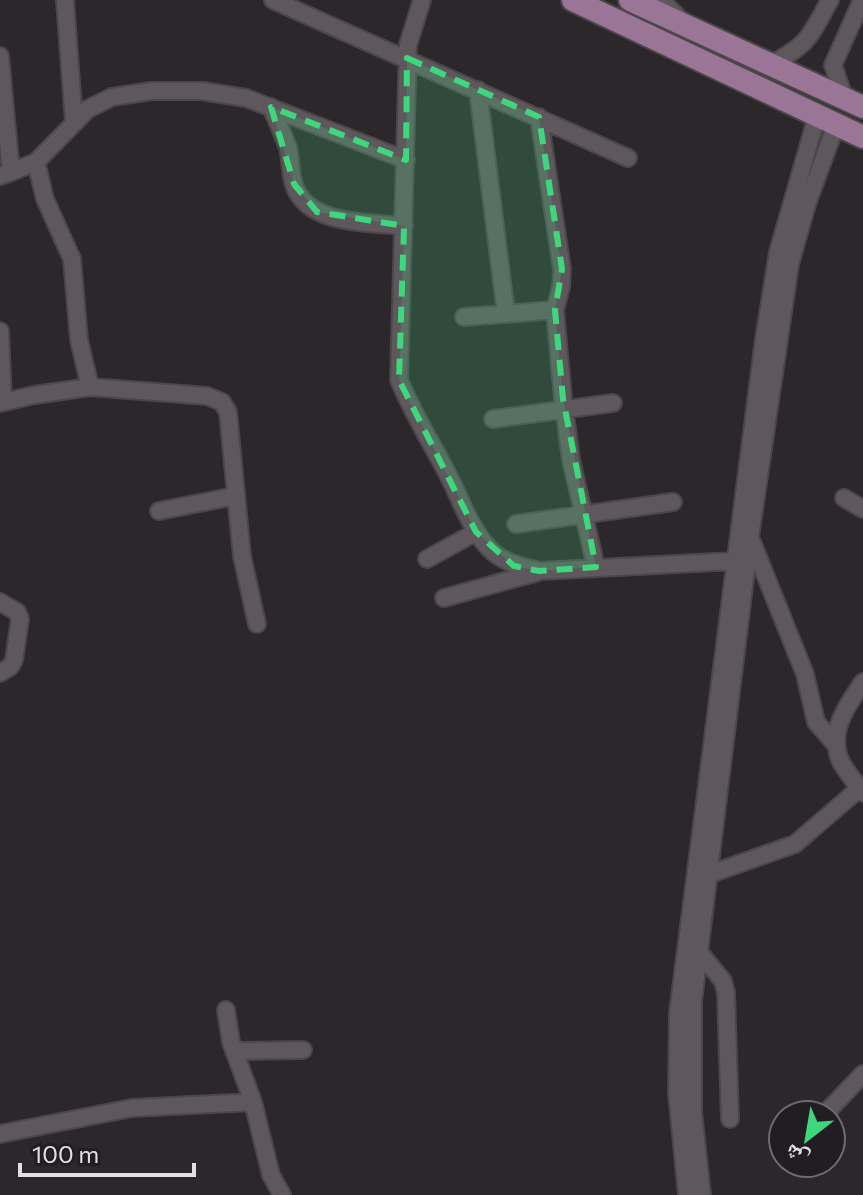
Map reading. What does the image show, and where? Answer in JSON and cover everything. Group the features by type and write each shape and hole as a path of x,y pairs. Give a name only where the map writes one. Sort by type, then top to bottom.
{"main road":[{"path":"573,0 863,137"},
{"path":"630,0 854,103"}],"street":[{"path":"65,0 74,122"},
{"path":"273,0 628,158"},
{"path":"422,0 407,58 399,380 476,532 494,552 514,566 539,571"},
{"path":"661,0 689,28"},
{"path":"770,65 800,49 809,39 830,0"},
{"path":"854,103 833,65 862,0"},
{"path":"0,56 5,174 36,162 88,109 112,97 151,91 202,91 246,98 406,160"},
{"path":"478,90 506,314"},
{"path":"271,107 287,147 294,184 303,200 317,212 340,219 404,226"},
{"path":"539,117 562,269 555,310 564,410 571,460 596,567"},
{"path":"687,1195 677,1093 678,1013 735,561 778,252 809,175 826,121"},
{"path":"36,162 45,199 72,259 79,340 90,387"},
{"path":"702,1195 693,1096 693,1001 750,537 790,264 809,175"},
{"path":"464,317 555,310"},
{"path":"0,331 2,402 90,387 207,396 222,402 228,412 242,556 257,624"},
{"path":"493,419 613,403"},
{"path":"159,511 235,496"},
{"path":"844,498 863,509"},
{"path":"516,524 673,502"},
{"path":"427,559 476,532"},
{"path":"750,537 805,674 816,722 836,745"},
{"path":"444,598 539,571 735,561"},
{"path":"0,602 17,612 20,619 14,660 10,667 0,673"},
{"path":"710,874 795,844 861,790 842,764 836,745 837,727 863,682"},
{"path":"699,952 723,981 726,993 730,1119"},
{"path":"226,1010 234,1051 253,1102 271,1175 282,1195"},
{"path":"234,1051 303,1050"},
{"path":"839,1099 863,1074"},
{"path":"0,1134 132,1108 253,1102"}],"highlighted area":[{"path":"407,58 539,117 562,269 555,310 563,399 596,567 539,571 514,566 476,532 399,380 404,226 317,212 294,184 271,107 406,160"}]}
